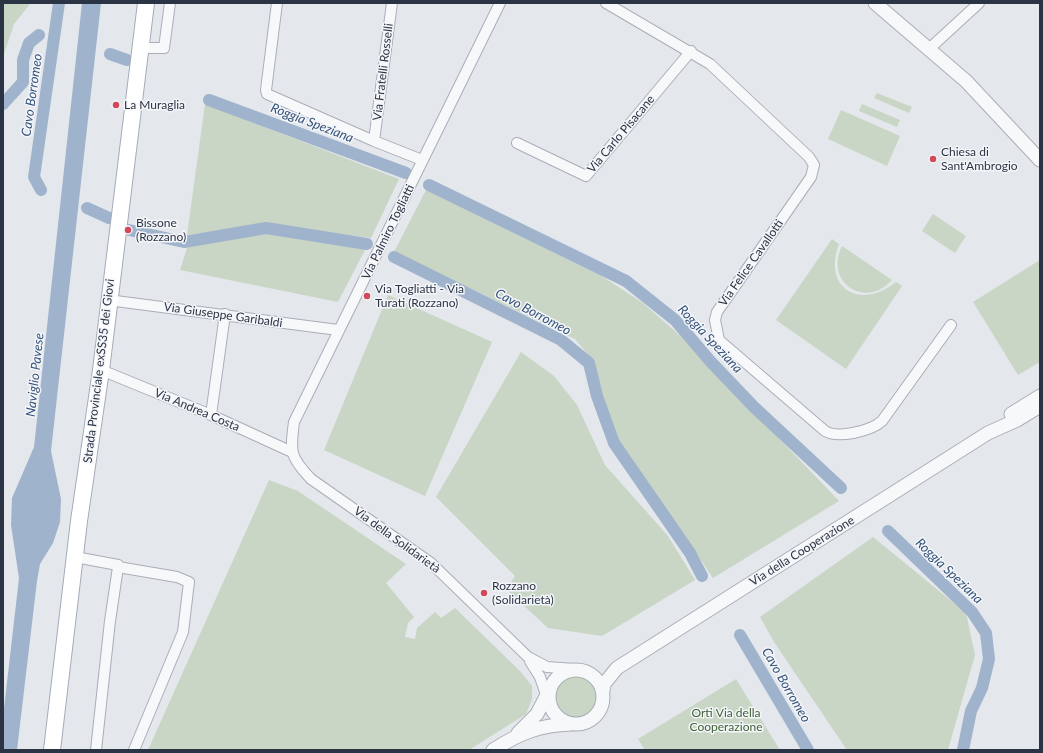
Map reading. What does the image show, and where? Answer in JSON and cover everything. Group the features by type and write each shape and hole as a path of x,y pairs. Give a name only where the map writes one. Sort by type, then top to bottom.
{"main road":[{"name":"Strada Provinciale exSS35 dei Giovi","path":"54,746 75,558 101,370 108,300 146,3"}],"street":[{"path":"140,48 164,48 170,3"},
{"path":"277,3 266,90 267,94 374,141 422,160"},
{"name":"Via Fratelli Rosselli","path":"374,141 392,3"},
{"name":"Via Palmiro Togliatti","path":"296,463 292,452 294,422 500,3"},
{"name":"Via Felice Cavallotti","path":"606,3 691,51 710,64 809,157 814,165 811,177 717,312 715,325 719,340 824,431 830,434 838,435 876,426 882,421 951,325"},
{"path":"875,3 966,81 1040,160"},
{"path":"929,48 979,3"},
{"name":"Via Carlo Pisacane","path":"517,142 586,176 691,51"},
{"name":"Via Giuseppe Garibaldi","path":"108,300 225,314 338,330"},
{"path":"211,415 225,314"},
{"name":"Via Andrea Costa","path":"101,370 211,415 292,452"},
{"name":"Via della Cooperazione","path":"602,691 604,684 617,668 988,433 1015,412 1040,396"},
{"name":"Via della Cooperazione","path":"988,433 1017,420 1040,406"},
{"name":"Via della Solidarietà","path":"296,463 322,488 431,563 528,657 540,677 549,697"},
{"path":"75,558 118,565 118,567 177,576 189,582 183,632 134,750"},
{"path":"96,750 110,621 118,567"},
{"name":"Via della Solidarietà","path":"528,657 547,667 580,670"},
{"name":"Via della Cooperazione","path":"580,670 596,671 617,668"},
{"path":"493,750 514,737 538,727 577,724 589,720 598,713 602,703 602,691 596,678 580,670 560,674 554,680 549,697 537,714 514,737"},
{"path":"549,697 560,719 577,724"}],"green space":[{"path":"3,3 31,3 14,24 3,57"},
{"path":"877,93 912,107 909,113 874,98"},
{"path":"205,104 399,179 371,238 266,224 187,235"},
{"path":"862,104 900,120 897,127 859,111"},
{"path":"841,110 900,136 887,166 828,139"},
{"path":"426,190 600,275 643,303 685,340 839,501 713,578 619,440 604,402 594,362 575,339 394,252"},
{"path":"933,214 966,236 955,253 922,231"},
{"path":"268,233 366,248 338,302 180,270 188,245"},
{"path":"832,239 839,244 835,259 836,273 840,283 848,290 858,294 870,294 883,290 896,282 902,286 846,369 776,320"},
{"path":"842,246 892,280 881,289 870,292 860,292 850,288 838,271 838,259"},
{"path":"1040,260 1040,362 1018,375 973,302"},
{"path":"388,295 492,342 425,496 324,450"},
{"path":"521,352 554,376 577,405 605,465 668,536 695,580 602,636 548,628 506,589 515,576 436,497"},
{"path":"269,480 298,491 406,564 386,583 414,617 408,623 405,637 415,639 417,628 435,612 441,618 455,608 520,671 532,686 532,699 526,714 469,750 148,750"},
{"path":"873,537 966,613 975,655 948,750 847,750 774,642 760,617"},
{"path":"572,676 580,676 588,679 594,685 597,697 594,709 588,715 580,718 572,718 564,715 558,709 555,701 555,693 558,685 564,679"},
{"name":"Orti Via della Cooperazione","path":"736,679 780,750 645,750 638,739"}],"water":[{"path":"82,3 101,3 51,451 61,499 60,522 53,543 40,564 17,750 3,750 3,717 19,578 11,525 12,498 34,447"}],"waterway":[{"name":"Cavo Borromeo","path":"41,190 34,177 59,3"},
{"path":"3,104 23,82 23,60 29,43 39,35"},
{"name":"Roggia Speziana","path":"110,54 127,60"},
{"name":"Roggia Speziana","path":"209,100 406,173"},
{"name":"Roggia Speziana","path":"429,185 626,281 675,320 711,362 754,407 841,488"},
{"name":"Cavo Borromeo","path":"87,208 109,218"},
{"name":"Cavo Borromeo","path":"129,230 184,242 266,228 367,244"},
{"name":"Cavo Borromeo","path":"394,257 561,340 589,363 597,396 614,443 690,553 702,576"},
{"name":"Roggia Speziana","path":"888,531 972,612 986,633 989,659 982,688 971,711 963,750"},
{"name":"Cavo Borromeo","path":"740,635 808,750"}],"place":[{"name":"La Muraglia","path":"116,105"},
{"name":"Chiesa di Sant'Ambrogio","path":"933,159"},
{"name":"Bissone (Rozzano)","path":"128,230"},
{"name":"Via Togliatti - Via Turati (Rozzano)","path":"367,296"},
{"name":"Rozzano (Solidarietà)","path":"484,593"}],"water label":[{"name":"Naviglio Pavese","path":"35,375"}]}
